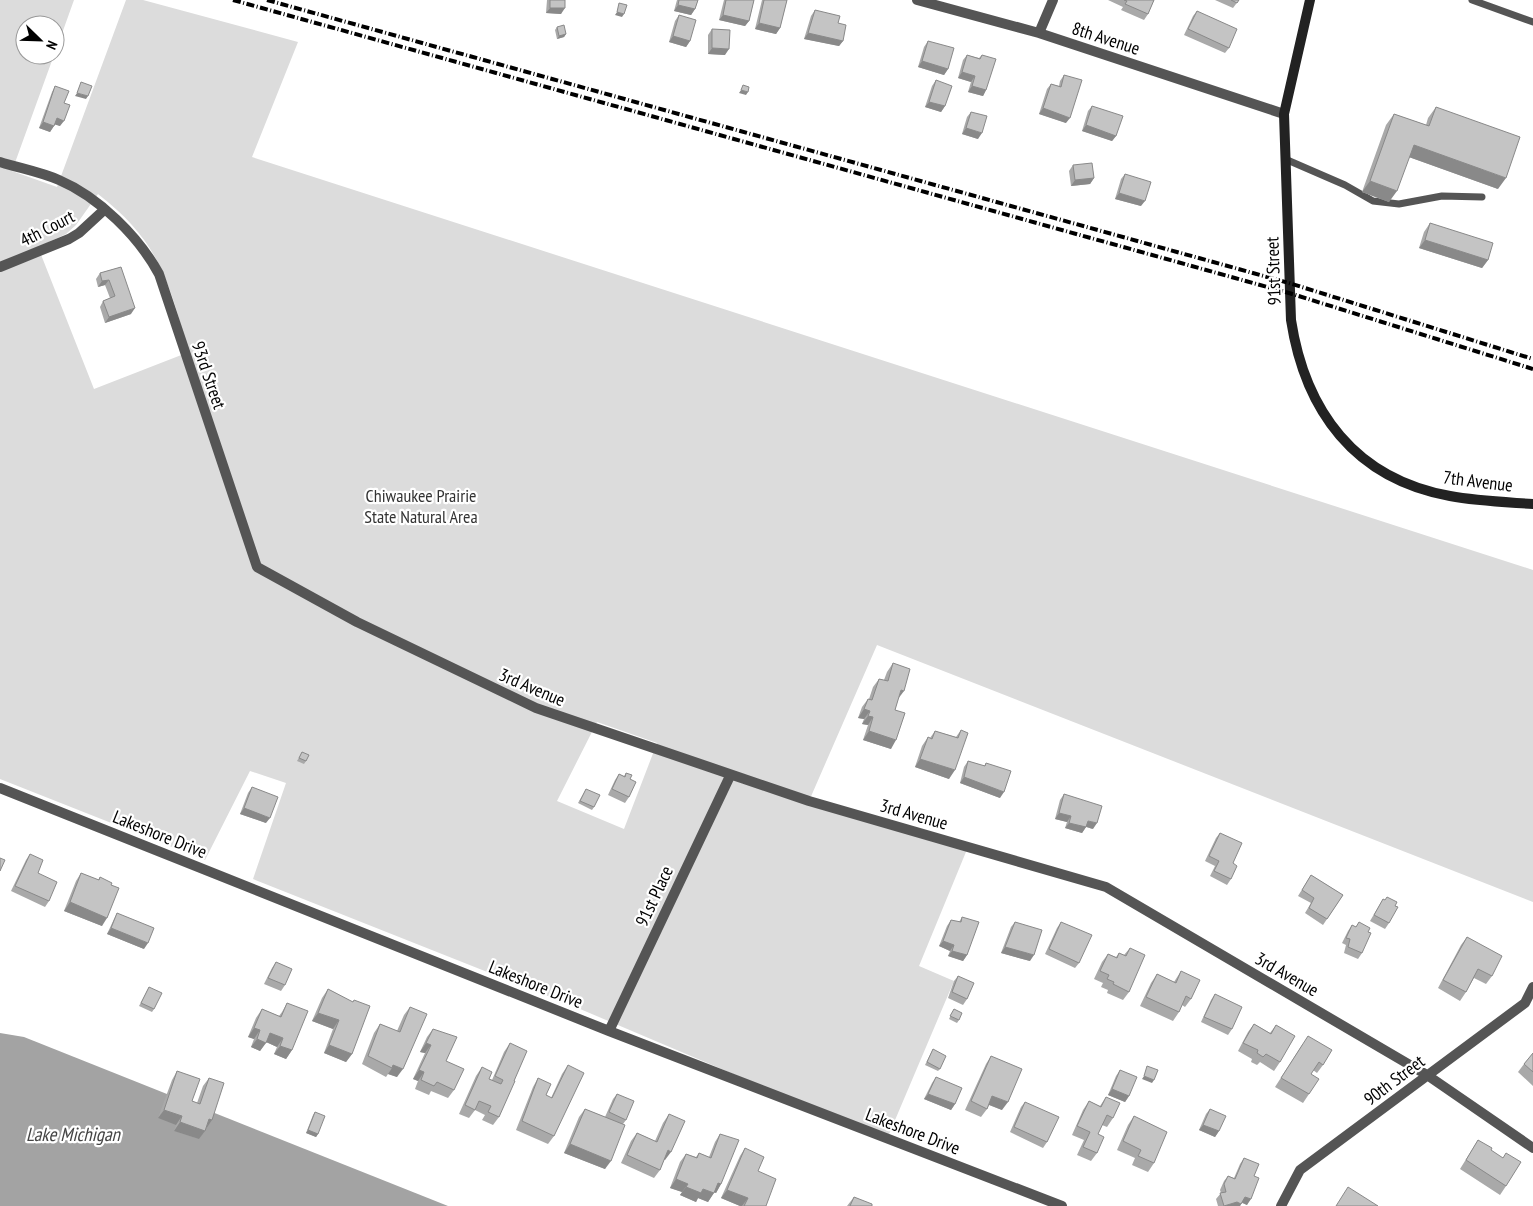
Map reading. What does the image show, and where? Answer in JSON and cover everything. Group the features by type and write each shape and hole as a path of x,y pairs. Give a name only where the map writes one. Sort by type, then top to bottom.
{"street":[{"name":"8th Avenue","path":"917,0 1039,33 1284,114"},
{"path":"1039,33 1053,0"},
{"name":"91st Street","path":"1310,0 1284,114 1291,320 1295,343 1313,395 1337,434 1368,462 1392,476 1419,488"},
{"name":"93rd Street","path":"0,162 58,180 76,189 104,210 132,235 147,252 159,274 257,567"},
{"name":"4th Court","path":"0,267 79,233 104,210"},
{"name":"7th Avenue","path":"1419,488 1450,496 1533,504"},
{"name":"3rd Avenue","path":"257,567 365,626 536,708 730,776 809,801 1106,887 1427,1075 1533,1148"},
{"name":"91st Place","path":"609,1031 730,776"},
{"name":"Lakeshore Drive","path":"0,788 609,1031 1062,1206"},
{"name":"90th Street","path":"1281,1206 1300,1170 1525,1003 1533,986"}],"lane":[{"path":"1472,0 1533,22"},
{"path":"1285,159 1345,185 1373,200 1399,204 1442,196 1482,197"}],"green space":[{"name":"Chiwaukee Prairie State Natural Area","path":"0,0 74,0 65,25 65,15 15,15 15,65 50,65 12,171 57,187 126,0 143,0 298,42 252,157 1533,570 1533,902 877,645 809,801 968,847 919,966 954,981 887,1139 573,1006 253,879 286,783 250,771 205,860 0,779","holes":["98,194 119,212 149,246 159,264 175,304 189,352 94,389 38,247 66,234 76,225","597,722 657,743 624,829 557,801"]}],"water":[{"name":"Lake Michigan","path":"0,1033 24,1037 448,1206 0,1206"}],"building":[{"path":"550,0 565,0 565,8 550,8"},
{"path":"679,0 698,0 695,9 678,5"},
{"path":"726,0 754,0 749,21 723,15"},
{"path":"764,0 787,0 780,28 759,23"},
{"path":"1124,0 1154,0 1148,14 1125,4 1127,1"},
{"path":"619,3 627,5 624,14 617,12"},
{"path":"815,10 840,16 838,23 846,25 843,41 808,33"},
{"path":"1197,11 1237,29 1229,48 1188,29"},
{"path":"679,15 696,20 690,41 673,36"},
{"path":"564,25 566,34 559,36 557,27"},
{"path":"712,29 730,30 729,49 712,48"},
{"path":"928,41 954,48 948,69 922,61"},
{"path":"967,55 980,59 982,55 996,59 986,90 972,86 975,76 962,72"},
{"path":"1064,75 1082,80 1070,118 1043,108 1051,84 1061,87"},
{"path":"936,80 952,86 945,106 929,102"},
{"path":"81,82 92,86 88,96 77,93"},
{"path":"743,85 749,87 748,92 741,90"},
{"path":"55,86 69,91 64,103 70,105 64,121 57,118 54,126 43,122"},
{"path":"1092,106 1123,116 1116,136 1086,125"},
{"path":"1436,107 1520,137 1506,178 1414,145 1397,191 1370,181 1394,114 1429,126"},
{"path":"971,112 987,116 982,133 966,128"},
{"path":"1092,163 1094,178 1075,180 1073,165"},
{"path":"1125,174 1151,182 1145,201 1119,193"},
{"path":"1430,223 1493,243 1488,260 1425,240"},
{"path":"121,267 135,308 109,317 103,301 115,296 109,280 102,281 100,273"},
{"path":"893,663 910,669 904,691 901,690 895,710 905,713 896,740 869,731 873,717 868,716 870,711 864,709 868,699 872,700 879,679 888,681"},
{"path":"961,730 968,733 955,770 920,759 928,737 932,739 935,731 958,738"},
{"path":"302,752 309,755 306,761 299,758"},
{"path":"968,761 985,766 986,763 1011,771 1004,792 964,777"},
{"path":"626,773 632,775 630,779 636,782 629,797 612,789 619,774 625,777"},
{"path":"252,787 278,797 270,818 244,808"},
{"path":"586,789 600,795 594,807 580,801"},
{"path":"1064,794 1102,806 1097,823 1088,821 1086,827 1069,823 1071,816 1059,813"},
{"path":"1220,833 1242,843 1233,863 1237,866 1231,879 1214,871 1219,861 1209,856"},
{"path":"30,854 43,860 38,873 57,882 49,901 15,886"},
{"path":"0,858 5,860 0,871"},
{"path":"81,873 99,880 100,877 119,888 107,918 70,902"},
{"path":"1311,875 1343,895 1327,919 1309,908 1314,898 1302,890"},
{"path":"1387,897 1397,902 1395,906 1398,907 1389,923 1374,915 1383,899 1385,900"},
{"path":"117,913 154,928 148,943 111,928"},
{"path":"962,917 979,922 967,955 952,951 954,945 943,941 951,920 961,922"},
{"path":"1015,922 1042,930 1034,955 1005,947"},
{"path":"1061,922 1092,935 1079,963 1049,949"},
{"path":"1359,922 1370,928 1368,932 1371,933 1362,953 1348,947 1350,939 1346,938 1352,925 1356,927"},
{"path":"1467,937 1502,956 1492,976 1478,969 1466,992 1443,980"},
{"path":"1130,948 1145,955 1129,992 1113,984 1114,982 1107,979 1109,975 1100,971 1108,954 1117,958 1119,953 1126,956"},
{"path":"276,962 292,969 285,985 268,978"},
{"path":"1181,971 1200,980 1191,999 1186,996 1179,1012 1146,997 1157,974 1176,983"},
{"path":"958,976 974,983 967,999 952,992"},
{"path":"149,987 162,993 154,1009 141,1003"},
{"path":"328,989 353,1002 354,1000 370,1006 352,1054 329,1045 339,1020 318,1013"},
{"path":"1215,994 1242,1007 1232,1029 1204,1017"},
{"path":"287,1003 308,1011 292,1050 280,1046 283,1038 270,1033 266,1043 257,1039 260,1030 254,1028 262,1009 281,1017"},
{"path":"410,1007 427,1014 403,1069 393,1065 392,1068 368,1056 380,1024 400,1032"},
{"path":"954,1009 962,1013 959,1020 950,1016"},
{"path":"1254,1024 1271,1034 1276,1025 1295,1036 1280,1062 1266,1054 1263,1057 1257,1053 1258,1050 1243,1043"},
{"path":"433,1029 457,1037 446,1061 464,1069 454,1090 437,1082 434,1086 421,1080 424,1072 419,1070 431,1045 426,1043"},
{"path":"1308,1036 1332,1050 1323,1065 1319,1062 1311,1074 1319,1079 1309,1094 1281,1078"},
{"path":"510,1043 527,1051 499,1117 488,1112 491,1106 479,1101 475,1110 465,1105 482,1067 492,1072 489,1079 501,1084 503,1080 495,1076"},
{"path":"933,1049 946,1056 940,1069 927,1062"},
{"path":"1533,1053 1533,1072 1524,1064"},
{"path":"991,1056 1022,1069 1008,1102 992,1096 987,1109 971,1101"},
{"path":"568,1065 584,1073 554,1136 522,1121 538,1078 551,1084 546,1095 552,1098"},
{"path":"1147,1066 1158,1070 1154,1080 1144,1076"},
{"path":"1120,1070 1137,1077 1129,1096 1112,1089"},
{"path":"177,1071 200,1079 192,1101 200,1104 209,1078 224,1083 212,1120 209,1119 205,1131 180,1122 182,1116 164,1110"},
{"path":"936,1077 962,1088 955,1104 928,1094"},
{"path":"617,1094 634,1101 626,1120 609,1112"},
{"path":"1106,1097 1120,1103 1113,1118 1107,1115 1098,1134 1104,1137 1097,1153 1083,1147 1090,1132 1077,1126 1089,1101 1101,1107"},
{"path":"1025,1102 1059,1117 1047,1142 1014,1127"},
{"path":"585,1109 625,1125 611,1161 570,1144"},
{"path":"1210,1109 1226,1116 1219,1131 1203,1125"},
{"path":"315,1112 325,1116 318,1134 308,1130"},
{"path":"669,1114 685,1121 671,1152 668,1150 660,1170 627,1155 637,1133 657,1142"},
{"path":"1134,1116 1167,1132 1154,1163 1138,1156 1141,1150 1123,1141"},
{"path":"720,1134 739,1140 721,1184 718,1183 714,1193 703,1189 701,1193 686,1187 688,1184 676,1179 686,1154 697,1158 699,1153 711,1158"},
{"path":"1478,1140 1492,1148 1491,1150 1503,1158 1506,1153 1521,1162 1506,1186 1466,1160"},
{"path":"745,1148 764,1157 758,1171 776,1179 766,1206 744,1206 748,1198 727,1190"},
{"path":"1244,1158 1259,1164 1254,1176 1259,1178 1251,1199 1245,1197 1241,1204 1237,1202 1224,1206 1220,1193 1226,1192 1224,1184 1228,1176 1235,1179"},
{"path":"1348,1187 1378,1206 1336,1206"},
{"path":"854,1197 872,1204 872,1206 850,1206"}],"railway":[{"path":"233,0 1289,293 1533,369"},
{"path":"267,0 1289,283 1533,359"}]}
